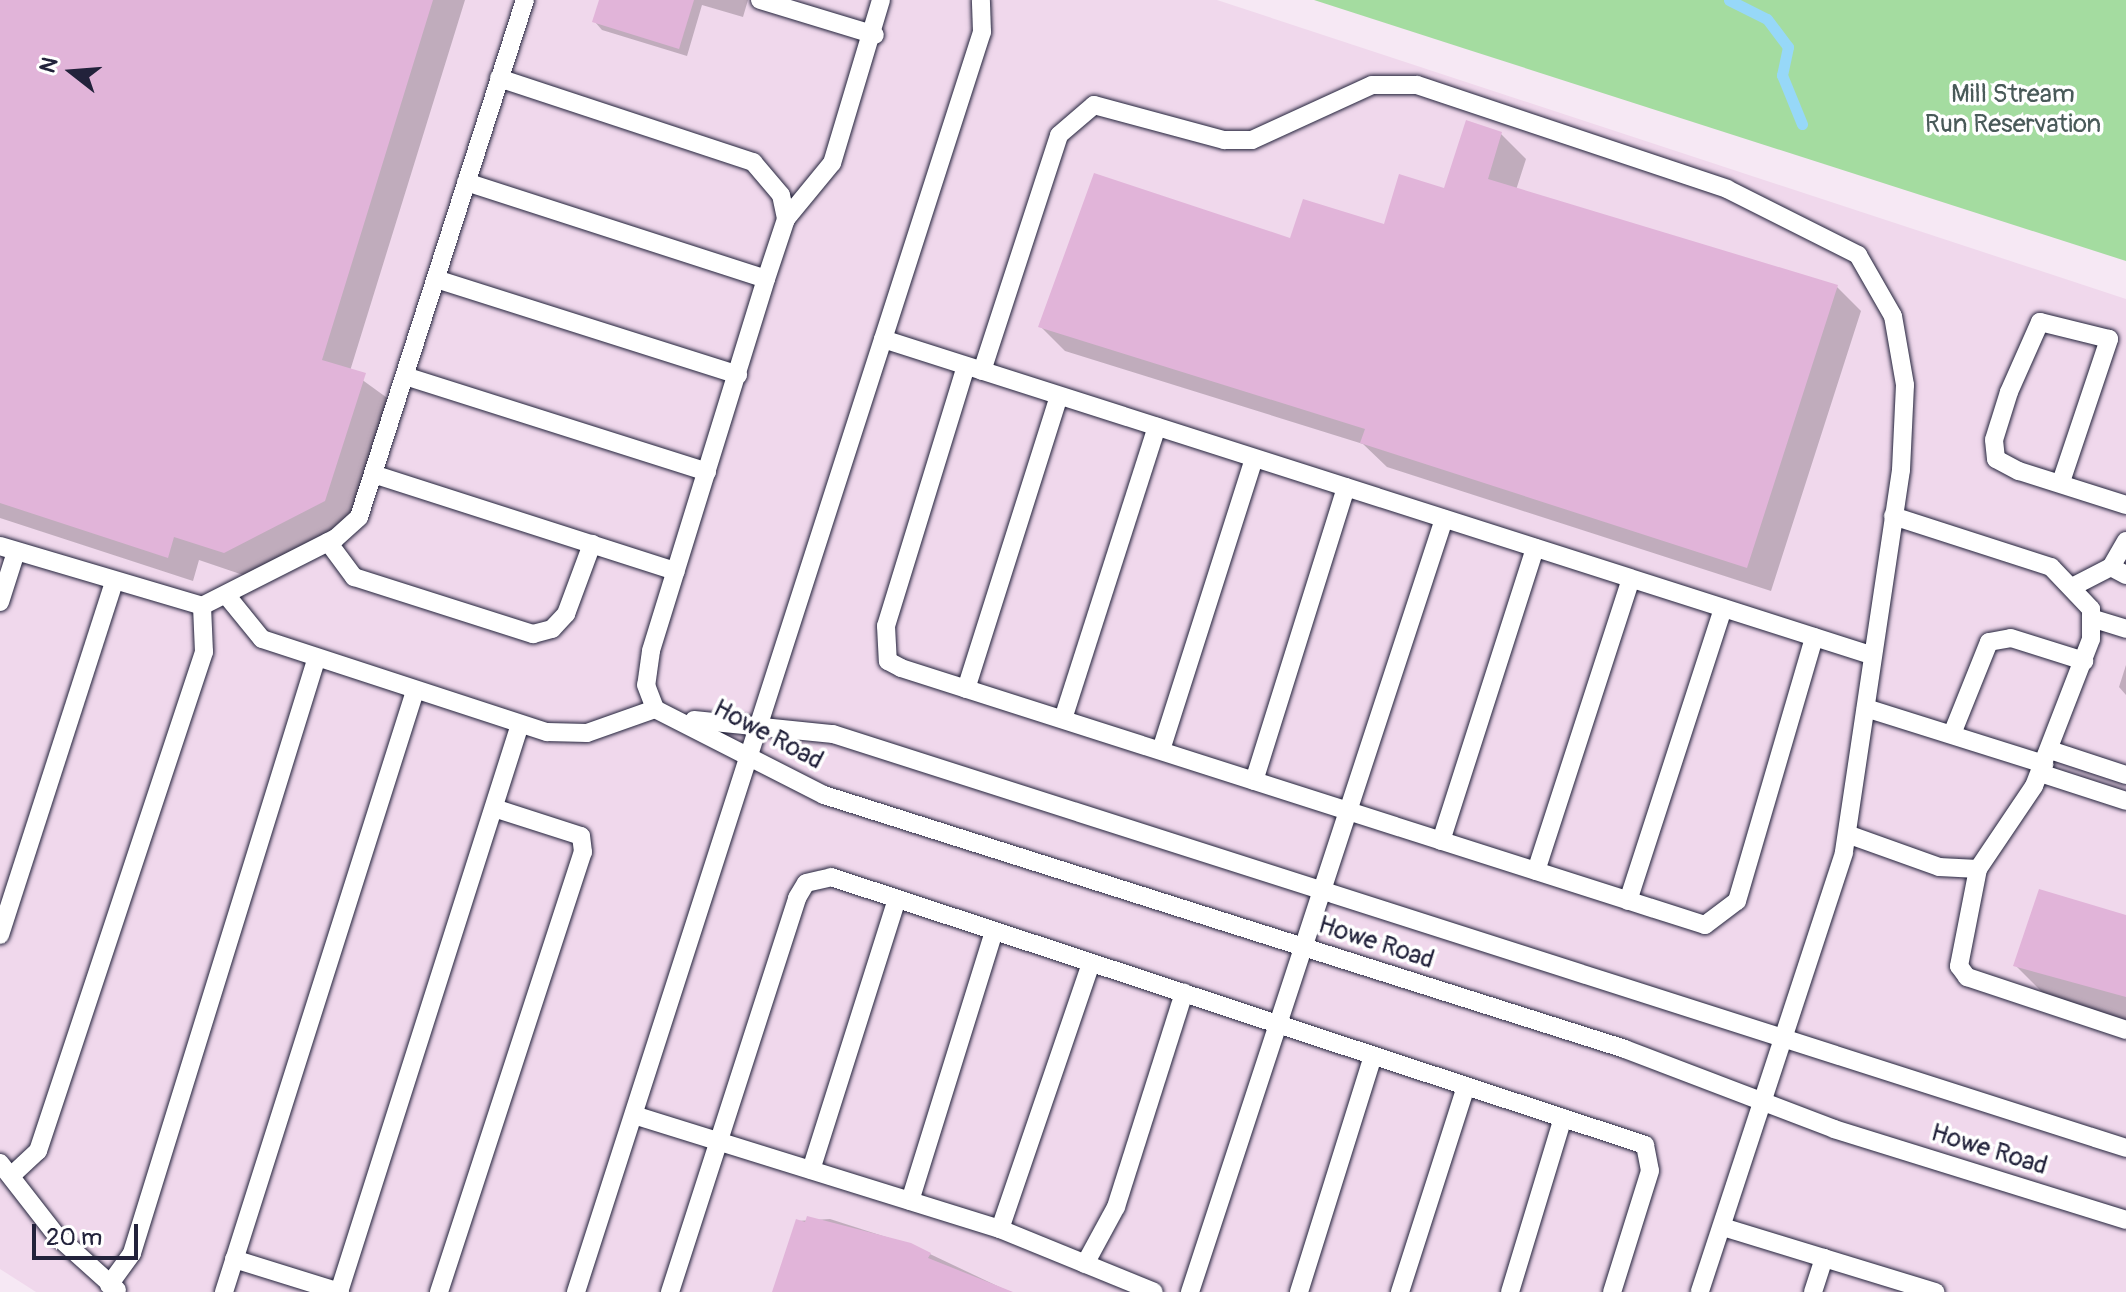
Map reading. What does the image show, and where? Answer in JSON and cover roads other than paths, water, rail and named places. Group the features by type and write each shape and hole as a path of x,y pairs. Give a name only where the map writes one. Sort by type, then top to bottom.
{"lane":[{"path":"0,602 8,549 202,606 227,596 328,542 359,517 525,0"},
{"path":"760,0 875,35"},
{"path":"655,709 646,685 651,651 766,279 786,219 832,163 875,35 881,0"},
{"path":"576,1292 982,32 981,0"},
{"path":"499,78 753,162 781,195 786,219"},
{"path":"1700,1292 1726,1228 1788,1043 1847,834 1893,516 1905,385 1893,316 1858,255 1727,189 1417,85 1372,85 1252,140 1224,140 1110,105 1082,111 1051,155 974,368 883,642 888,661 901,668 1705,925 1729,912 1814,637"},
{"path":"466,182 766,279"},
{"path":"436,279 738,375"},
{"path":"2061,482 2117,342 2040,322 2009,392 1994,440 1996,459 2061,482 2126,505"},
{"path":"883,339 1871,655"},
{"path":"405,376 707,472"},
{"path":"966,689 1059,396"},
{"path":"1063,719 1157,427"},
{"path":"1161,750 1254,458"},
{"path":"373,474 676,571"},
{"path":"1254,781 1346,487"},
{"path":"1893,516 2006,549 2051,567 2074,586 2091,618 2084,661 2045,762 1978,869 1959,966 1967,977 2126,1030"},
{"path":"1190,1292 1281,1026 1347,810 1444,519"},
{"path":"2074,586 2118,571 2126,541"},
{"path":"328,542 354,577 533,634 552,629 566,614 592,544"},
{"path":"1441,841 1535,548"},
{"path":"1536,871 1631,579"},
{"path":"0,935 114,581"},
{"path":"227,596 262,639 316,660 520,724 587,733 655,709 683,719"},
{"path":"202,606 204,652 38,1151 5,1170 114,1288 132,1253 316,660"},
{"path":"1628,901 1723,608"},
{"path":"2091,618 2126,629"},
{"path":"1952,734 1989,642 2011,638 2084,661"},
{"path":"224,1292 415,691"},
{"path":"1866,708 2045,762 2126,775"},
{"name":"Howe Road","path":"683,719 833,734 1788,1043 2126,1148"},
{"name":"Howe Road","path":"683,719 824,795 1305,947 2126,1220"},
{"path":"234,1259 339,1292 520,724"},
{"path":"2045,762 2126,801"},
{"path":"439,1292 583,852 581,836 494,808"},
{"path":"1847,834 1939,867 1978,869"},
{"path":"670,1292 716,1140 806,883 831,877 1645,1145 1652,1154 1612,1292"},
{"path":"811,1170 897,899"},
{"path":"910,1201 994,931"},
{"path":"1000,1229 1091,963"},
{"path":"1085,1264 1116,1207 1184,993"},
{"path":"1299,1292 1373,1056"},
{"path":"1400,1292 1466,1086"},
{"path":"634,1115 1000,1229 1154,1292"},
{"path":"1510,1292 1563,1118"},
{"path":"1726,1228 1935,1292"},
{"path":"1813,1292 1824,1258"}],"waterway":[{"path":"1729,0 1767,19 1788,47 1782,75 1802,124"}],"park label":[{"name":"Mill Stream Run Reservation","path":"2013,110"}]}
